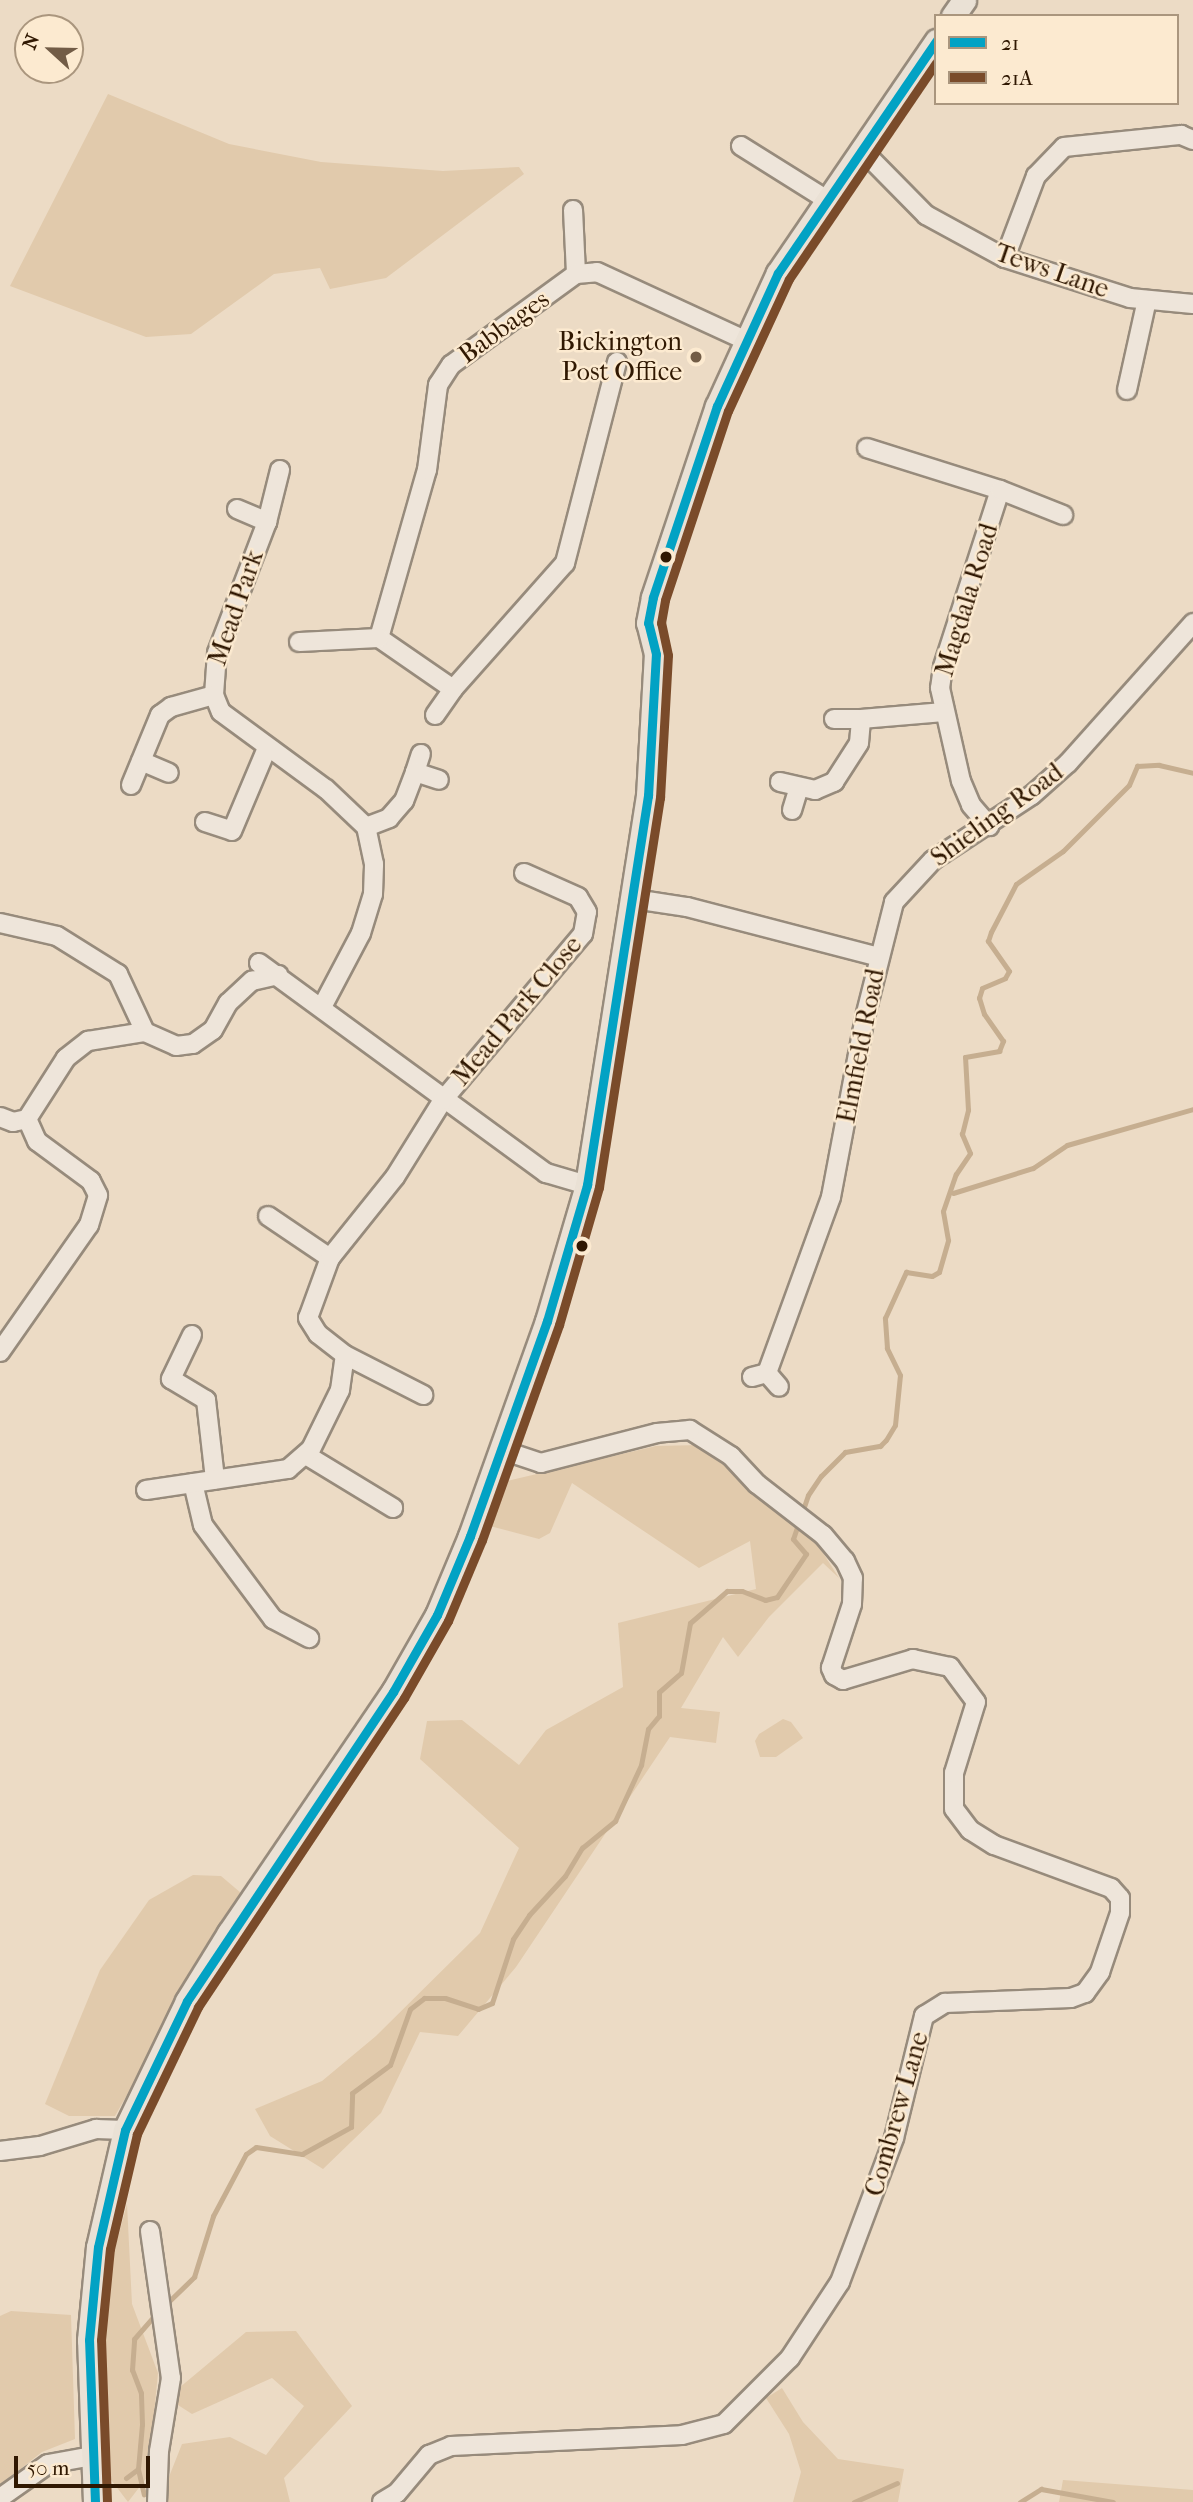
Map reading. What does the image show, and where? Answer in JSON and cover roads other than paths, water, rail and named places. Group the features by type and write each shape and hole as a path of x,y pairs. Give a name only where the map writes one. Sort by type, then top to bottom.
{"main road":[{"path":"95,2502 89,2340 99,2247 125,2130 187,2001 393,1692 437,1615 502,1450 547,1321 587,1185 605,1051 634,898 654,713 656,654 649,623 653,597 717,406 778,273 934,44"}],"street":[{"path":"1005,258 1036,176 1063,147 1181,135 1193,140"},
{"path":"741,146 827,200"},
{"name":"Tews Lane","path":"861,149 926,215 1005,258 1147,300 1193,304"},
{"name":"Babbages","path":"573,210 576,274"},
{"name":"Babbages","path":"379,638 428,470 438,386 451,365 576,274 597,272 745,340"},
{"path":"1127,390 1147,300"},
{"path":"435,715 453,690 565,564 617,362"},
{"name":"Magdala Road","path":"867,448 1000,490 1063,515"},
{"name":"Mead Park","path":"280,470 267,522 217,653 214,695 221,712 326,789 366,827"},
{"name":"Magdala Road","path":"989,826 971,805 961,781 944,712 943,667 1000,490"},
{"name":"Mead Park","path":"237,509 267,522"},
{"name":"Shieling Road","path":"879,957 894,902 907,884 933,860 989,826 1068,762 1193,623"},
{"path":"299,642 379,638 453,690"},
{"name":"Mead Park","path":"131,785 160,715 171,707 214,695"},
{"name":"Magdala Road","path":"834,719 944,712"},
{"path":"779,782 798,790 815,790 834,782 847,769 859,743 861,719"},
{"path":"205,822 232,831 267,748"},
{"path":"322,1007 361,933 373,894 374,864 366,827 389,818 404,801 421,754"},
{"path":"141,761 169,773"},
{"path":"415,772 439,780"},
{"path":"792,810 798,790"},
{"name":"Mead Park Close","path":"345,1355 318,1334 308,1318 330,1258 395,1177 443,1100 583,934 587,912 578,897 524,873"},
{"name":"Elmfield Road","path":"634,898 687,907 879,957 831,1197 760,1375 779,1387"},
{"path":"0,923 57,936 118,974 145,1032"},
{"path":"259,963 546,1173 587,1185"},
{"path":"0,1117 13,1122 27,1119 66,1058 89,1041 145,1032 176,1046 192,1044 213,1030 228,1003 252,981 278,975"},
{"path":"0,1352 89,1225 98,1195 91,1181 37,1141 27,1119"},
{"path":"268,1216 330,1258"},
{"path":"191,1335 171,1379 206,1399 215,1479"},
{"path":"146,1490 288,1469 306,1455 340,1390 345,1355 423,1395"},
{"name":"Combrew Lane","path":"382,2502 397,2493 429,2455 450,2446 682,2435 724,2424 790,2358 840,2282 894,2138 924,2016 945,2003 1071,1998 1086,1993 1100,1972 1120,1913 1120,1898 1111,1888 994,1845 970,1830 954,1809 954,1773 976,1702 968,1686 950,1667 928,1659 913,1659 843,1680 834,1675 833,1660 852,1604 853,1577 823,1535 757,1484 731,1456 690,1430 657,1433 541,1463 502,1450"},
{"path":"306,1455 393,1508"},
{"path":"192,1483 203,1525 273,1619 309,1638"},
{"path":"0,2151 40,2146 96,2129 125,2130"},
{"path":"150,2231 168,2331 171,2378 159,2452 157,2502"},
{"path":"0,2498 48,2464 93,2456"}],"waterway":[{"path":"164,2306 194,2277 213,2216 246,2154 256,2147 302,2154 351,2127 352,2093 390,2065 410,2009 424,1998 445,1998 478,2009 492,2003 513,1939 529,1915 565,1876 582,1848 615,1821 641,1765 648,1729 659,1716 659,1692 681,1673 690,1623 727,1591 742,1591 765,1600 777,1597 806,1554 793,1539 808,1495 821,1476 845,1452 880,1446 886,1440 895,1425 900,1375 887,1348 885,1318 906,1272 932,1276 939,1272 948,1240 943,1211 956,1174 970,1153 962,1134 968,1110 965,1057 999,1051 1003,1041 984,1014 979,998 982,988 1005,978 1009,971 988,941 991,932 1016,884 1063,851 1129,785 1137,766 1159,765 1193,773"},
{"path":"953,1193 1033,1168 1067,1145 1193,1109"},
{"path":"126,2478 138,2469 142,2424 141,2393 132,2370 134,2339 157,2313"},
{"path":"138,2469 144,2494"},
{"path":"854,2502 897,2483"},
{"path":"1020,2502 1041,2489 1113,2502"}],"place":[{"name":"Bickington Post Office","path":"696,357"}]}
